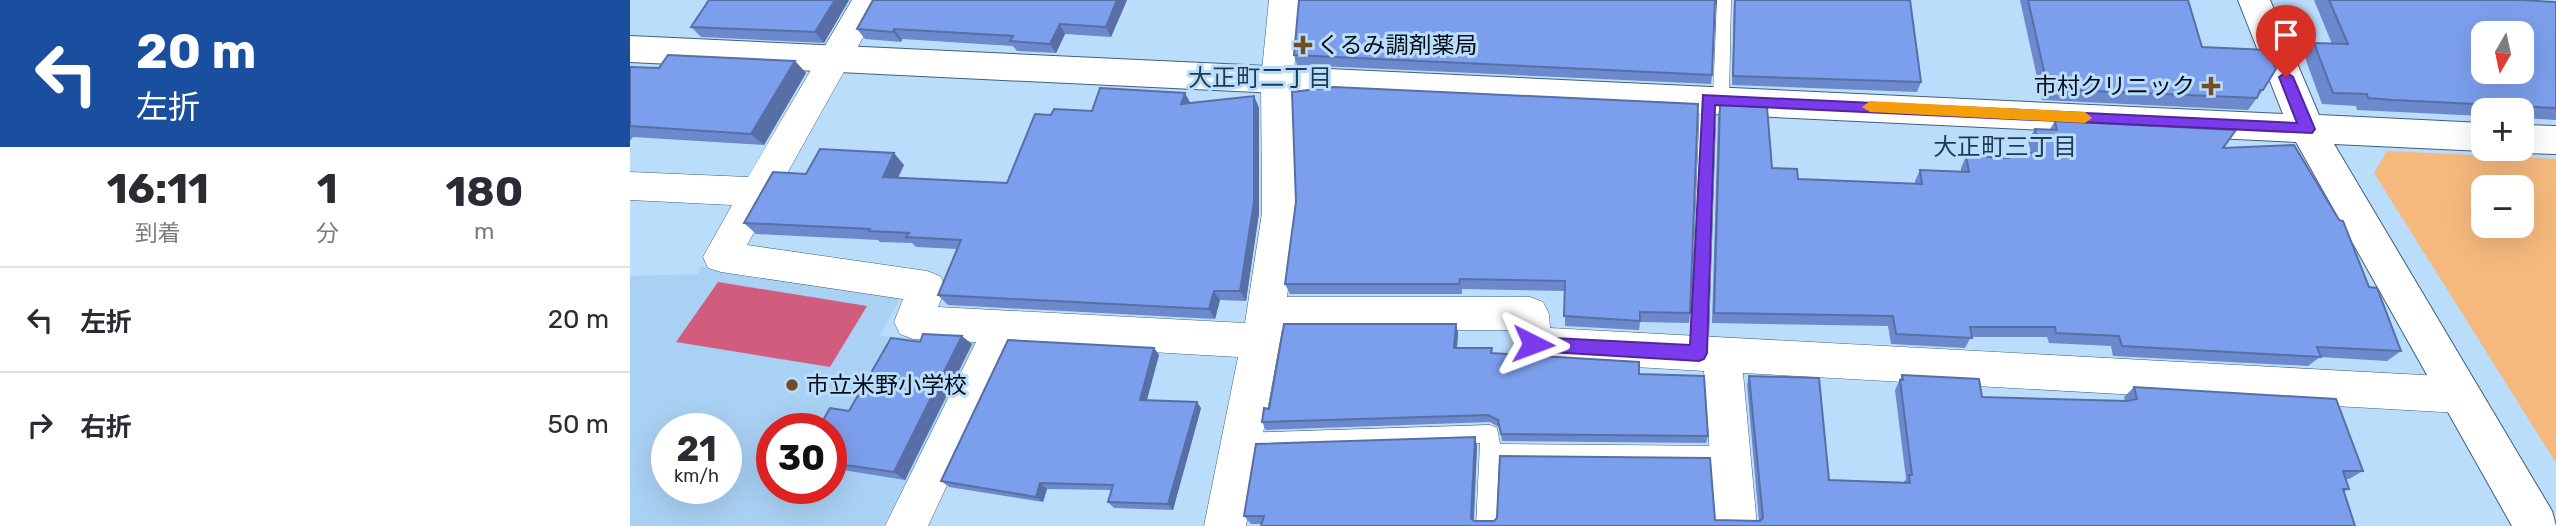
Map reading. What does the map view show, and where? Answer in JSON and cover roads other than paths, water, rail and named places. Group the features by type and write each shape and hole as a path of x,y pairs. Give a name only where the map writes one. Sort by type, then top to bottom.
{"street":[{"path":"868,0 722,257 927,287 913,322 1002,328 1264,327 1530,314 1533,344 2460,395"},
{"path":"1225,526 1264,327 1280,213 1278,80 1285,0"},
{"path":"2254,0 2307,129 2536,526"},
{"path":"630,49 2471,136"},
{"path":"2534,139 2556,140"},
{"path":"630,186 759,192"},
{"path":"906,526 1002,328"},
{"path":"1710,354 1729,455 1736,526"}],"lane":[{"path":"1710,354 1715,99 1724,0"},
{"path":"1241,442 1490,434 1486,526"},
{"path":"1490,453 1729,455"}],"place":[{"name":"くるみ調剤薬局","path":"1303,45"},
{"name":"市村クリニック","path":"2211,86"},
{"name":"市立米野小学校","path":"792,385"}],"district":[{"name":"大正町二丁目","path":"1260,78"},
{"name":"大正町三丁目","path":"2005,147"}]}
